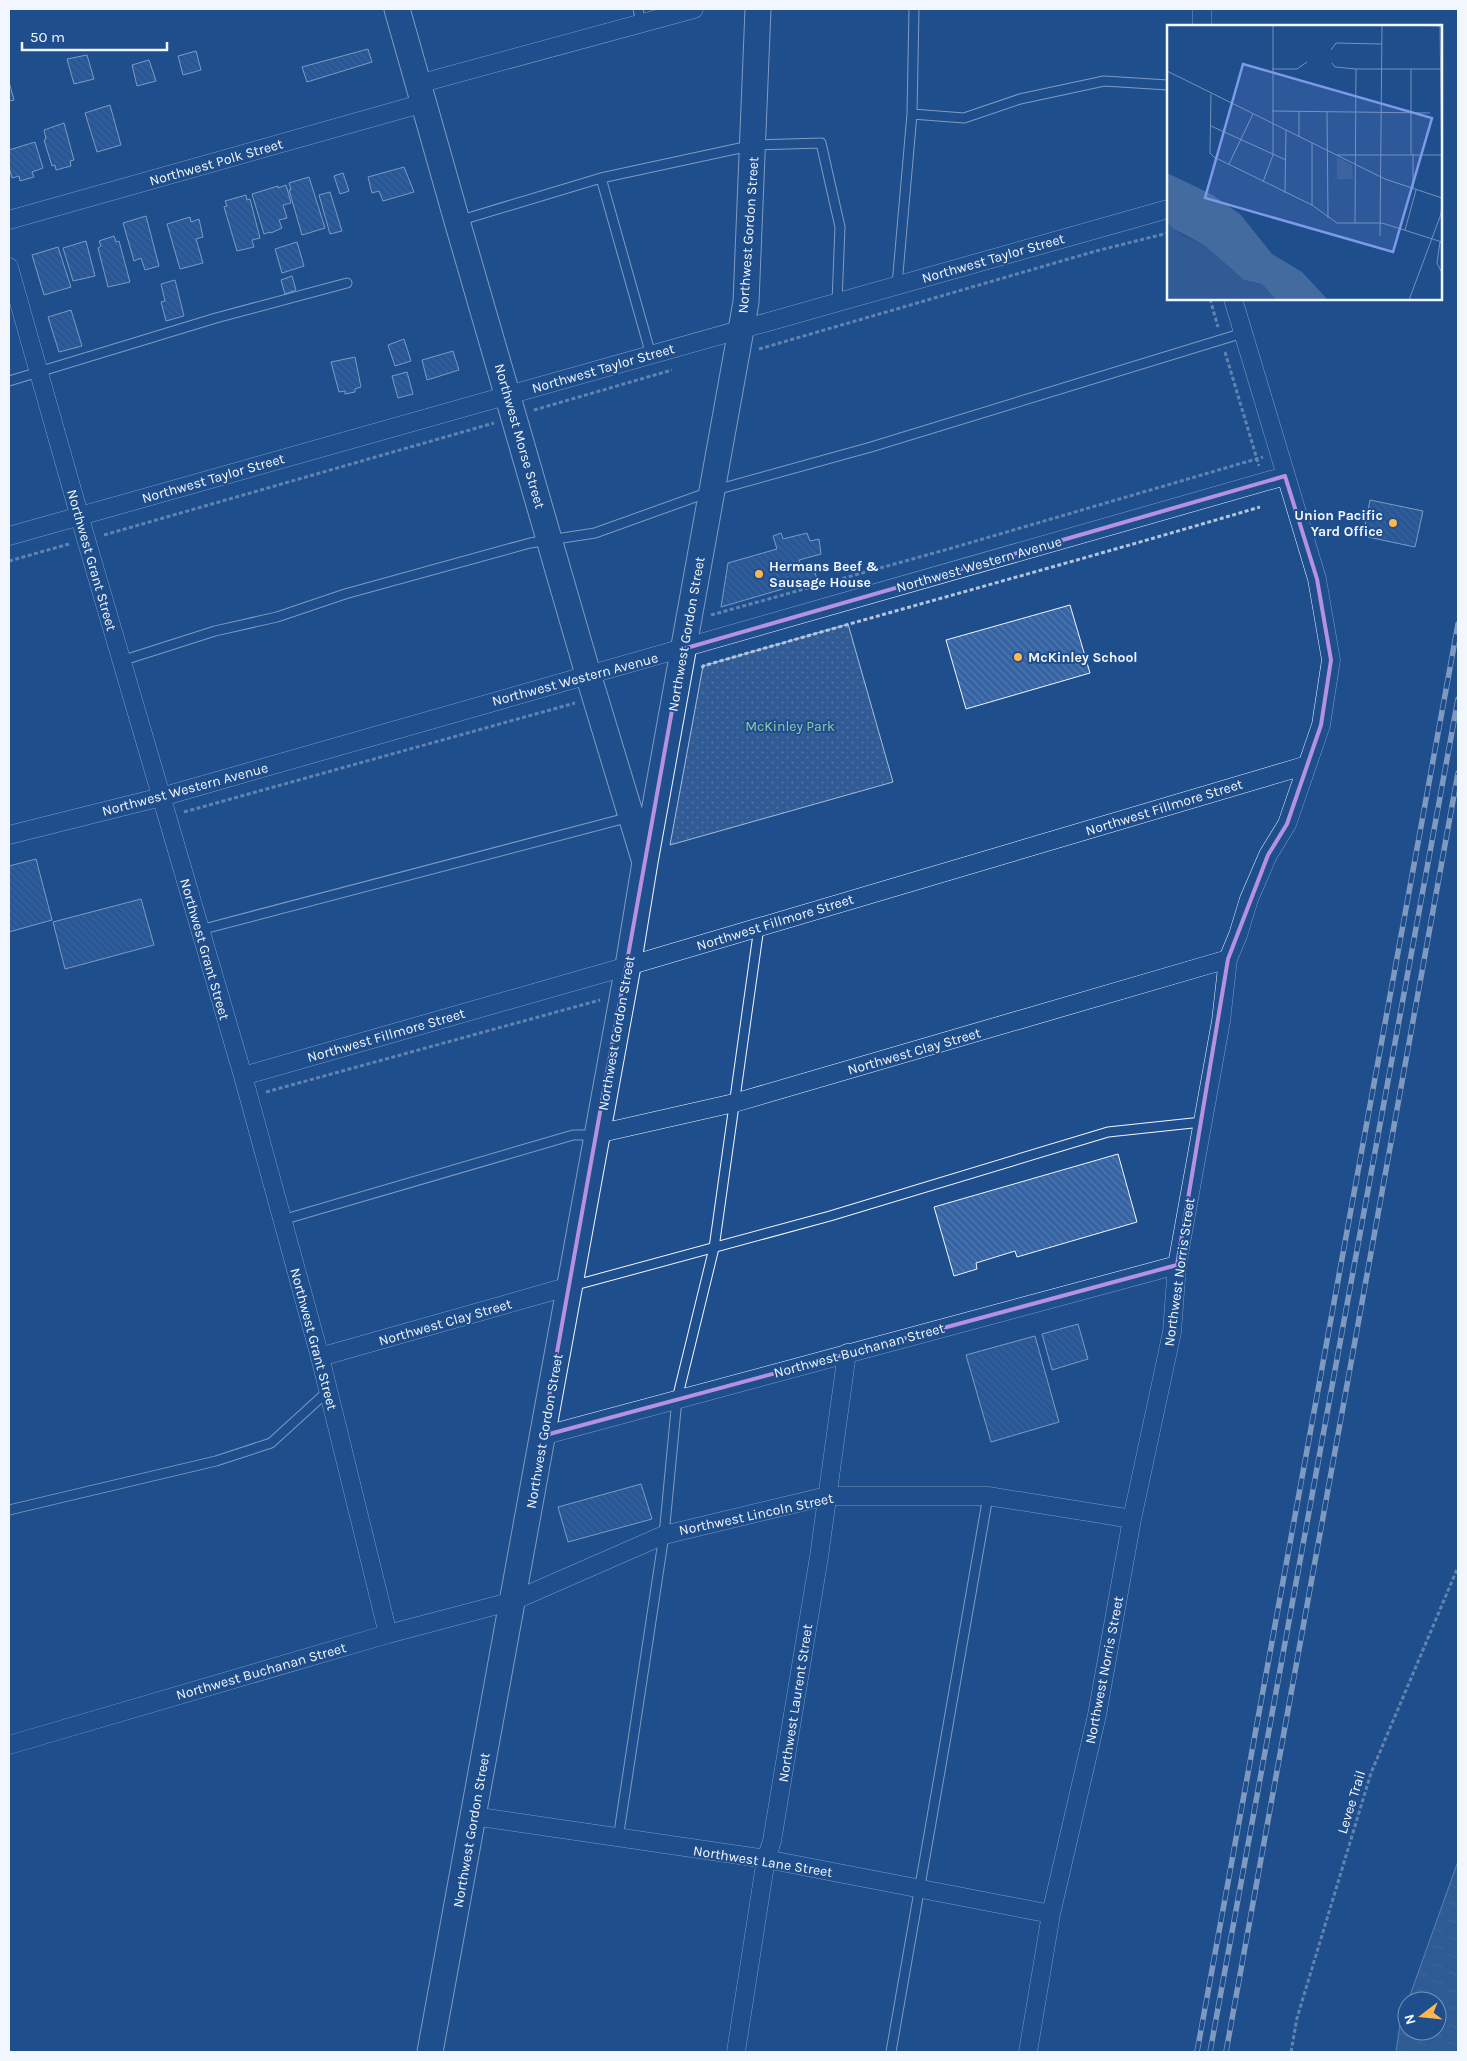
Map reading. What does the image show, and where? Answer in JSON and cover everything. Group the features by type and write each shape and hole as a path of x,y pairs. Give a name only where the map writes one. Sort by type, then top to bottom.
{"main road":[{"name":"Northwest Morse Street","path":"397,9 457,221 500,413 550,539 578,677 645,862"},
{"name":"Northwest Gordon Street","path":"430,2052 598,1134 645,862 742,329 746,302 754,145 758,9"}],"street":[{"name":"Northwest Polk Street","path":"9,220 421,93 640,15 694,9"},
{"path":"1202,9 1202,25"},
{"name":"Northwest Taylor Street","path":"9,536 79,516 500,413 651,355 1167,208"},
{"name":"Northwest Grant Street","path":"9,267 79,516 243,1076 320,1357 388,1634"},
{"path":"1233,300 1285,476"},
{"name":"Northwest Western Avenue","path":"9,835 161,797 1285,476"},
{"name":"Northwest Norris Street","path":"1028,2052 1051,1914 1097,1716 1132,1519 1172,1332 1177,1265 1221,1021 1228,959 1238,935 1249,899 1268,855 1287,824 1321,725 1331,660 1317,579 1285,476"},
{"name":"Northwest Fillmore Street","path":"243,1076 628,966 1307,765"},
{"name":"Northwest Clay Street","path":"598,1134 734,1103 1228,959"},
{"name":"Northwest Buchanan Street","path":"542,1436 1177,1265"},
{"name":"Northwest Clay Street","path":"320,1357 570,1286"},
{"name":"Northwest Laurent Street","path":"736,2052 766,1859 776,1822 819,1557 847,1353"},
{"name":"Northwest Lincoln Street","path":"513,1601 664,1535 826,1496 988,1496 1132,1519"},
{"name":"Northwest Buchanan Street","path":"9,1744 388,1634 513,1601"},
{"name":"Northwest Lane Street","path":"473,1816 618,1839 766,1859 1051,1914"}],"lane":[{"path":"897,284 912,114 914,9"},
{"path":"912,114 964,118 1020,99 1104,82 1167,85"},
{"path":"457,221 600,178 754,145 820,143 840,227 837,302"},
{"path":"600,178 651,355"},
{"path":"9,381 216,318 347,283"},
{"path":"121,661 214,631 278,617 345,594 521,545 595,533 712,491 872,447 1243,333"},
{"path":"200,930 630,817"},
{"path":"618,1839 664,1535 677,1399 714,1248 759,927"},
{"path":"570,1286 830,1216 1108,1132 1202,1122"},
{"path":"282,1220 573,1135 598,1134"},
{"path":"9,1510 216,1461 271,1442 328,1391"},
{"path":"891,2052 988,1496"}],"path":[{"path":"736,358 770,346 1096,250 1167,232"},
{"path":"1210,300 1264,482"},
{"path":"9,561 500,413 680,368"},
{"path":"710,615 952,548 1278,453"},
{"path":"701,676 703,666 1110,552 1260,507"},
{"path":"178,814 575,703 578,677"},
{"path":"248,1097 622,994"},
{"name":"Levee Trail","path":"1291,2052 1297,2018 1371,1773 1458,1567"}],"highlighted area":[{"path":"1285,476 1317,579 1331,660 1321,725 1287,824 1268,855 1228,959 1177,1265 542,1436 683,649"}],"green space":[{"name":"McKinley Park","path":"848,624 893,782 670,845 703,666"}],"water":[{"path":"1458,1861 1458,2052 1396,2052 1398,2041 1447,2041 1447,1991 1412,1991"}],"building":[{"path":"368,49 372,62 307,82 302,67"},
{"path":"196,51 201,70 183,75 178,56"},
{"path":"87,55 94,79 74,84 67,59"},
{"path":"149,60 156,81 137,86 132,65"},
{"path":"9,82 14,100 9,101"},
{"path":"110,105 121,145 97,152 85,113"},
{"path":"64,123 74,160 70,161 71,166 56,170 55,165 52,166 44,140 46,139 44,130"},
{"path":"35,142 43,168 32,172 34,177 20,181 19,176 12,178 9,167 9,150"},
{"path":"404,167 414,192 383,201 379,191 372,193 368,177"},
{"path":"343,173 349,191 340,194 334,176"},
{"path":"309,177 325,228 302,235 289,190 291,190 289,183"},
{"path":"286,185 291,203 283,205 287,218 279,220 282,228 264,234 252,194"},
{"path":"330,192 342,231 330,234 319,195"},
{"path":"246,195 247,200 250,199 260,238 252,240 254,247 237,251 224,207 227,206 225,201"},
{"path":"146,216 159,266 145,270 141,258 134,261 123,223"},
{"path":"190,217 191,222 199,219 203,237 196,239 203,263 180,269 167,224"},
{"path":"114,236 116,242 119,241 130,282 108,287 98,248 101,246 99,241"},
{"path":"86,241 95,276 73,281 63,248"},
{"path":"297,242 304,266 282,273 275,249"},
{"path":"58,247 71,287 44,295 32,255"},
{"path":"292,276 296,290 285,294 281,280"},
{"path":"175,280 184,316 166,321 161,302 165,301 161,284"},
{"path":"71,310 82,346 59,352 48,317"},
{"path":"404,339 411,361 395,366 388,345"},
{"path":"453,351 459,370 427,380 422,360"},
{"path":"355,357 361,387 355,389 355,392 345,394 345,391 339,392 331,362"},
{"path":"407,372 413,394 398,398 392,376"},
{"name":"Union Pacific Yard Office","path":"1370,500 1423,511 1415,547 1363,536"},
{"path":"781,533 783,539 807,533 810,541 819,539 821,554 799,560 801,566 812,563 817,579 721,607 728,563 777,549 773,536"},
{"name":"McKinley School","path":"1070,605 1090,673 966,709 946,640"},
{"path":"36,859 52,920 9,932 9,866"},
{"path":"141,899 154,945 65,969 53,922"},
{"path":"1118,1154 1137,1222 1017,1257 1015,1251 976,1263 977,1269 954,1276 934,1207"},
{"path":"1078,1324 1088,1359 1052,1370 1042,1334"},
{"path":"1035,1336 1059,1422 991,1442 966,1355"},
{"path":"641,1484 652,1519 568,1542 558,1507"}],"railway":[{"path":"1197,2052 1458,624"},
{"path":"1210,2052 1458,699"},
{"path":"1226,2052 1458,773"}],"place":[{"name":"Union Pacific Yard Office","path":"1393,523"},
{"name":"Hermans Beef & Sausage House","path":"759,574"},
{"name":"McKinley School","path":"1018,657"}]}
